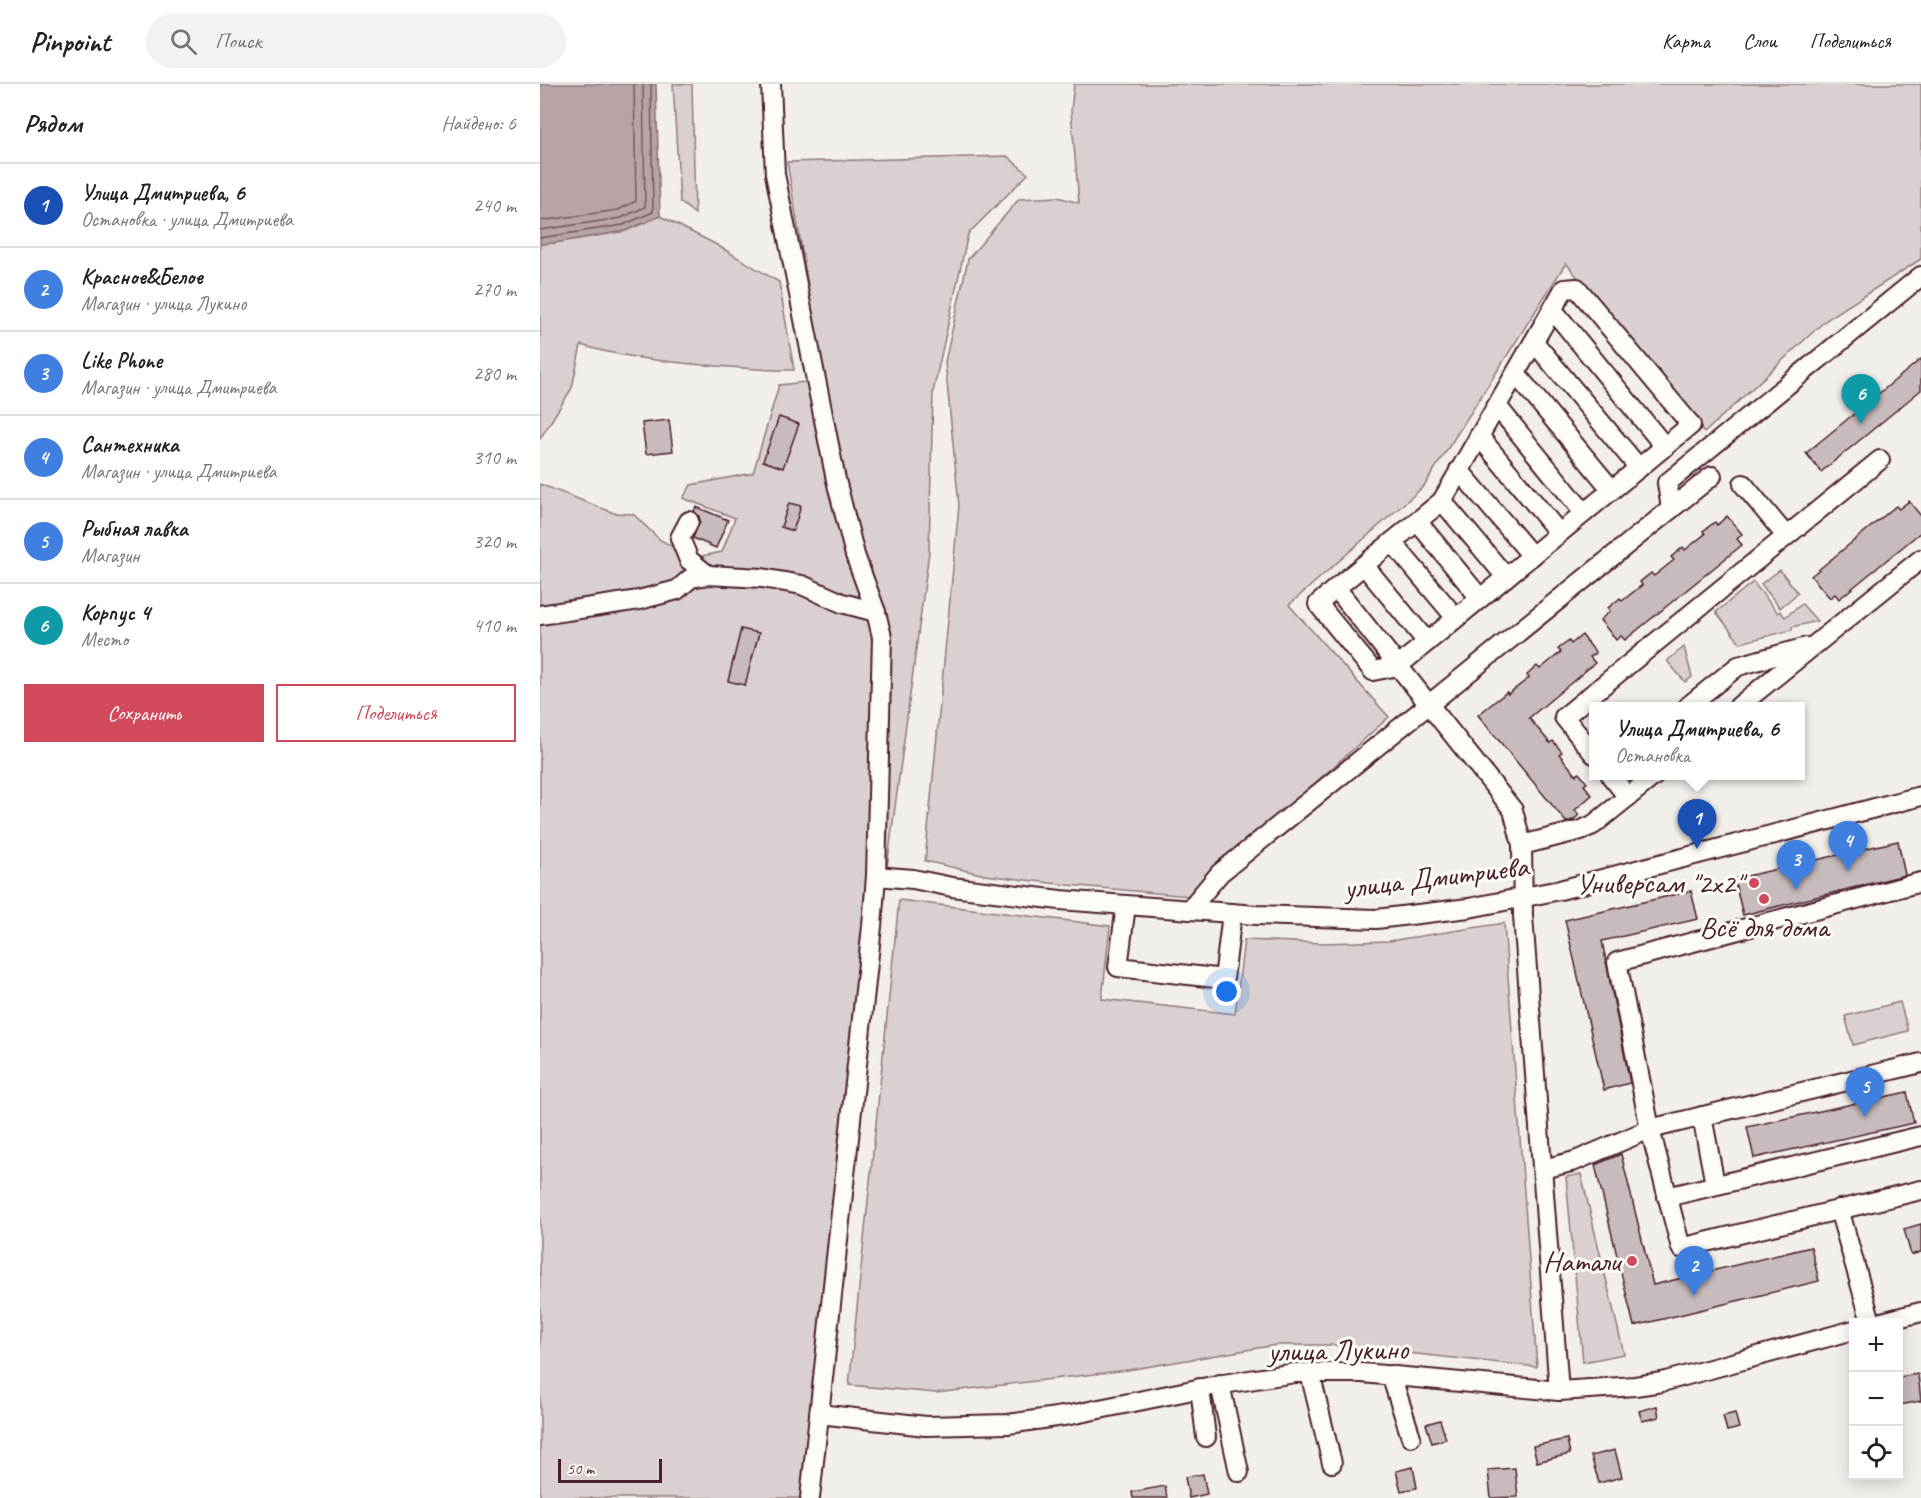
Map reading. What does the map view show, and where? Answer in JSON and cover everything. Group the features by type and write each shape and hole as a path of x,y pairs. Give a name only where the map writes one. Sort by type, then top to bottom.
{"street":[{"path":"771,84 775,174 836,480 855,555 876,612 882,637 883,669 876,876 810,1498"},
{"path":"1671,509 1667,483 1921,276"},
{"path":"1398,666 1691,425 1578,288 1564,289 1442,501 1336,588 1398,666 1429,704 1513,810 1522,845 1522,898 1559,1391"},
{"path":"1553,310 1665,447"},
{"path":"1534,342 1639,468"},
{"path":"1516,374 1612,490"},
{"path":"1497,406 1584,513"},
{"path":"1479,436 1559,533"},
{"path":"1589,749 1564,717 1880,460"},
{"path":"1459,470 1532,556"},
{"path":"1189,910 1220,873 1712,476"},
{"path":"1743,484 1786,536"},
{"path":"1442,501 1506,577"},
{"path":"689,521 680,538 689,560 708,575"},
{"path":"1417,521 1480,598"},
{"path":"1392,542 1456,618"},
{"path":"1744,702 1921,559"},
{"path":"1364,565 1427,642"},
{"path":"540,615 639,600 677,590 691,578 708,575 762,578 802,585 842,603 876,612"},
{"path":"1693,702 1738,666 1816,644"},
{"path":"1614,780 1628,797"},
{"path":"1522,845 1593,825 1649,780"},
{"name":"улица Дмитриева","path":"876,876 913,879 952,887 1050,899 1232,913 1376,919 1469,908 1560,890 1921,796"},
{"path":"1921,882 1617,962 1650,1129 1680,1248 1921,1190"},
{"path":"1126,905 1118,967 1224,980 1232,913"},
{"path":"1543,1168 1575,1161 1650,1129 1921,1063"},
{"path":"1702,1116 1714,1179"},
{"path":"1667,1197 1921,1136"},
{"path":"1839,1209 1870,1318"},
{"path":"1900,1318 1921,1312"},
{"name":"улица Лукино","path":"819,1414 925,1435 1070,1415 1220,1384 1295,1373 1362,1373 1559,1391 1635,1386 1662,1382 1849,1331"},
{"path":"1310,1373 1332,1462"},
{"path":"1391,1375 1411,1437"},
{"path":"1220,1384 1239,1472"},
{"path":"1200,1388 1206,1437"}],"shaded area":[{"path":"673,84 692,84 695,214 680,202"},
{"path":"1074,84 1921,84 1921,259 1826,320 1704,433 1566,263 1424,486 1289,605 1389,717 1189,896 985,875 925,861 959,505 945,362 968,259 1019,199 1058,197 1079,203 1071,111"},
{"path":"1007,156 1028,174 968,234 933,392 929,552 803,1498 540,1498 540,484 614,513 633,514 659,539 692,558 722,552 735,518 683,498 691,485 753,473 779,385 824,380 787,162"},
{"path":"660,216 715,244 779,282 794,370 749,369 657,360 626,356 581,345 572,388 540,439 540,244 625,231"},
{"path":"1780,570 1798,593 1780,608 1761,584"},
{"path":"1753,582 1778,613 1780,611 1785,617 1802,604 1817,621 1740,643 1716,612"},
{"path":"1684,647 1692,677 1685,682 1668,662"},
{"path":"899,900 1110,926 1102,999 1235,1014 1244,940 1323,943 1389,941 1504,923 1537,1367 1333,1345 1276,1345 1128,1370 936,1393 849,1385"},
{"path":"1900,1002 1908,1031 1853,1045 1845,1016"},
{"path":"1581,1174 1624,1354 1583,1362 1566,1177"}],"water":[{"path":"540,84 656,84 660,216 625,231 540,244"}],"building":[{"path":"1921,359 1921,390 1821,472 1806,453"},
{"path":"779,417 799,424 783,468 763,461"},
{"path":"669,420 673,451 646,454 642,423"},
{"path":"1909,501 1921,516 1921,532 1839,599 1835,594 1830,598 1811,576 1896,506 1899,509"},
{"path":"789,503 801,506 793,531 781,527"},
{"path":"696,507 728,520 716,548 693,538 700,521 694,511"},
{"path":"1727,516 1742,534 1737,539 1742,545 1625,640 1621,636 1616,640 1600,620 1610,611 1608,608 1620,598 1622,601 1642,585 1640,582 1651,573 1654,576 1674,560 1671,557 1683,547 1685,550 1705,534 1703,531 1715,522 1717,525"},
{"path":"741,629 759,633 745,685 728,681"},
{"path":"1582,635 1596,653 1590,657 1595,663 1529,718 1550,743 1553,741 1562,752 1559,754 1576,775 1579,773 1587,783 1584,785 1592,795 1575,810 1579,815 1566,822 1478,715 1529,678 1527,675 1537,666 1540,669 1561,652 1558,649 1569,641 1571,644"},
{"path":"1898,841 1905,875 1743,915 1734,879"},
{"path":"1691,891 1698,919 1602,941 1630,1083 1604,1090 1565,920"},
{"path":"1907,1092 1914,1123 1754,1158 1747,1127"},
{"path":"1621,1154 1653,1285 1811,1247 1819,1281 1634,1326 1595,1165"},
{"path":"1921,1224 1921,1252 1911,1255 1904,1229"},
{"path":"1918,1374 1921,1401 1903,1404 1903,1376"},
{"path":"1657,1406 1659,1417 1642,1421 1639,1411"},
{"path":"1735,1413 1739,1428 1727,1431 1723,1416"},
{"path":"1440,1420 1446,1439 1432,1443 1426,1424"},
{"path":"1567,1439 1570,1454 1537,1462 1533,1446"},
{"path":"1615,1450 1622,1477 1599,1483 1591,1456"},
{"path":"1413,1467 1417,1488 1401,1491 1396,1471"},
{"path":"1515,1468 1518,1497 1491,1498 1488,1470"},
{"path":"1203,1474 1207,1494 1189,1498 1185,1477"},
{"path":"1165,1486 1167,1498 1133,1498 1132,1492"}],"place":[{"name":"Корпус 4","path":"1861,424"},
{"name":"Улица Дмитриева, 6","path":"1697,849"},
{"name":"Сантехника","path":"1848,871"},
{"name":"Универсам \"2x2\"","path":"1754,883"},
{"name":"Like Phone","path":"1796,890"},
{"name":"Всё для дома","path":"1764,899"},
{"name":"Рыбная лавка","path":"1865,1117"},
{"name":"Натали","path":"1632,1261"},
{"name":"Красное&Белое","path":"1694,1296"}]}
